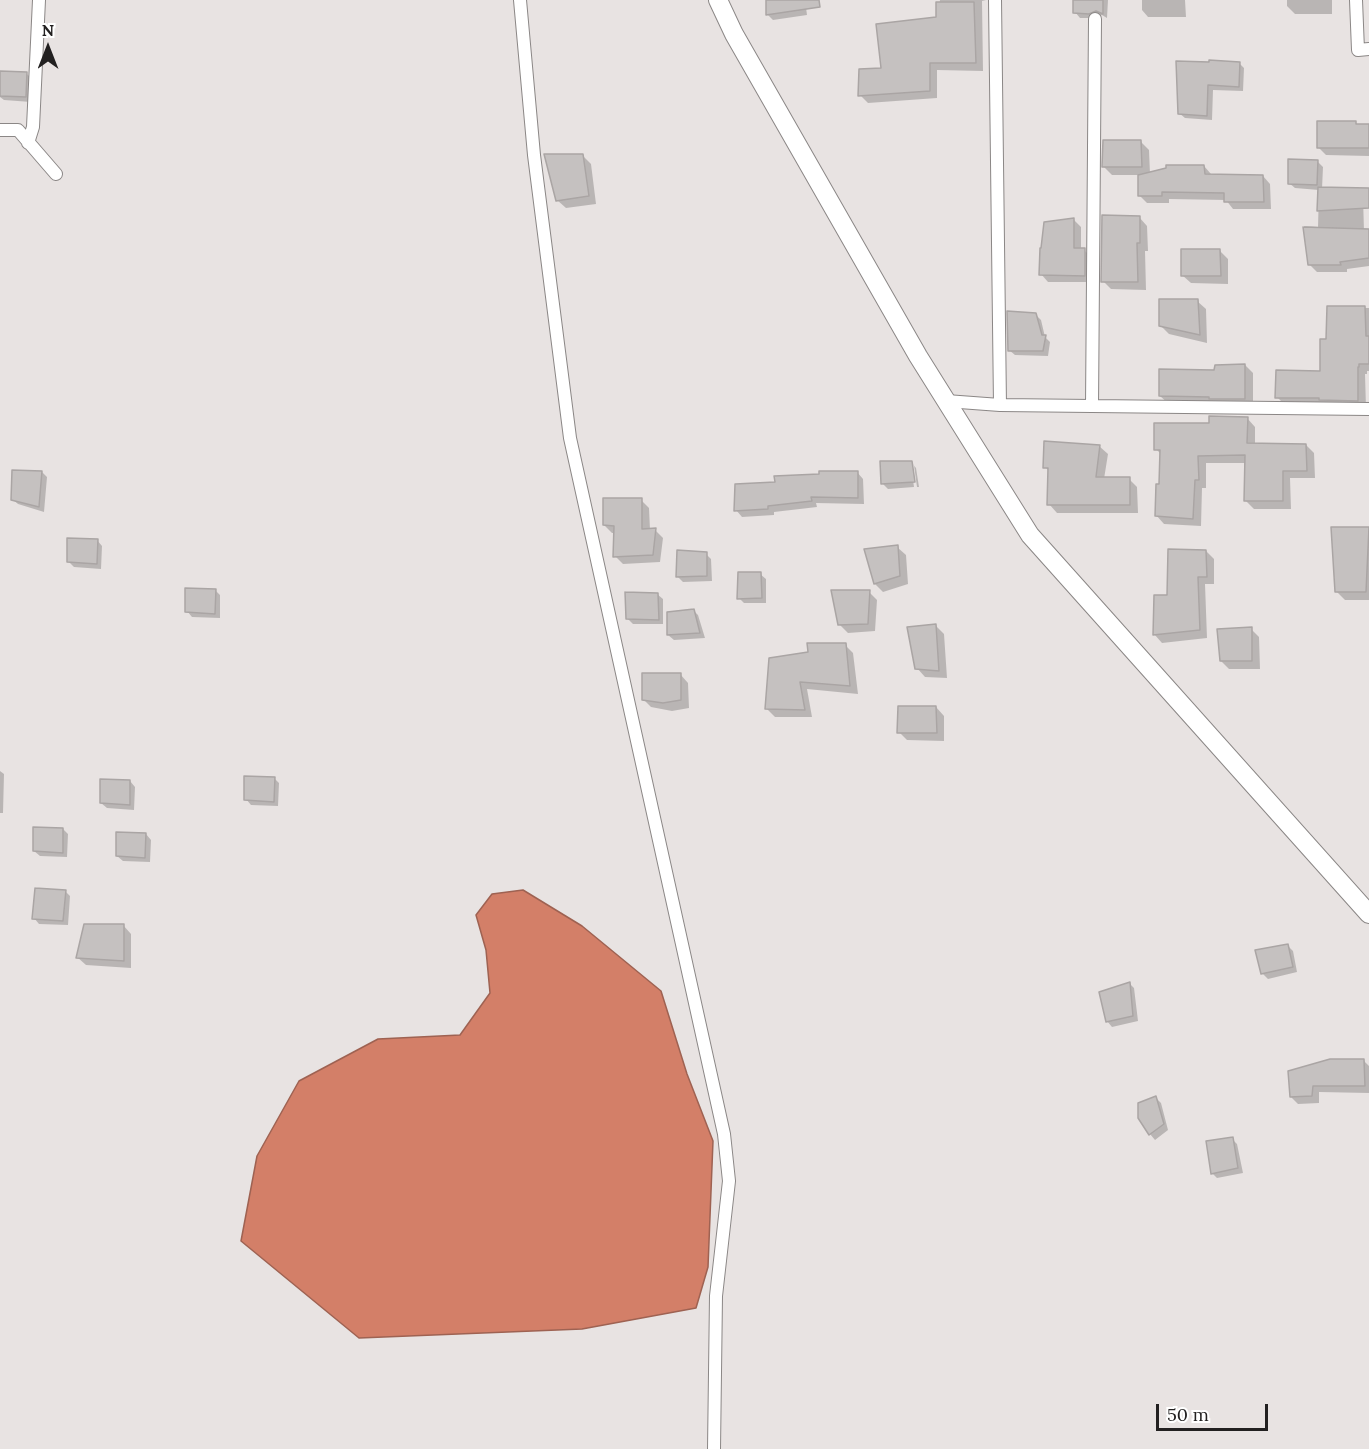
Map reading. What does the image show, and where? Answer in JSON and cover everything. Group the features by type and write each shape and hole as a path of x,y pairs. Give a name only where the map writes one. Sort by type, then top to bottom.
{"street":[{"path":"28,142 33,127 39,0"},
{"path":"520,0 534,155 570,438 724,1134 729,1181 716,1296 714,1449"},
{"path":"718,0 734,34 912,346 1030,535 1369,914"},
{"path":"995,0 1000,405"},
{"path":"1356,0 1358,50 1369,49"},
{"path":"1092,406 1095,19"},
{"path":"0,130 18,130 56,174"},
{"path":"946,401 1000,405 1369,409"}],"shaded area":[{"path":"523,890 582,926 661,991 687,1074 713,1141 708,1267 696,1308 582,1329 359,1338 241,1241 257,1156 299,1081 378,1039 460,1035 490,993 486,950 476,915 492,894"}],"building":[{"path":"766,0 819,0 820,7 766,15"},
{"path":"1073,0 1103,0 1103,14 1096,11 1089,14 1073,13"},
{"path":"936,2 974,2 976,63 930,63 930,91 858,96 859,69 881,68 876,24 936,17"},
{"path":"1209,60 1240,62 1239,87 1208,85 1207,116 1178,114 1176,61 1209,62"},
{"path":"0,71 27,72 26,97 0,96"},
{"path":"1317,121 1356,121 1356,124 1369,124 1369,148 1317,148"},
{"path":"1103,140 1141,140 1142,167 1102,167"},
{"path":"544,154 583,154 589,196 556,201"},
{"path":"1288,159 1318,160 1317,185 1288,184"},
{"path":"1166,165 1204,165 1205,174 1263,175 1264,202 1224,202 1224,193 1162,192 1162,196 1138,196 1138,175 1166,168"},
{"path":"1318,187 1369,188 1369,208 1317,211"},
{"path":"1102,215 1140,216 1140,243 1137,243 1138,282 1101,282"},
{"path":"1074,218 1074,248 1085,248 1085,276 1039,275 1044,222"},
{"path":"1303,227 1369,229 1369,258 1340,262 1341,265 1308,265"},
{"path":"1181,249 1220,249 1221,276 1181,276"},
{"path":"1159,299 1198,299 1200,335 1159,326"},
{"path":"1327,306 1365,306 1366,336 1369,336 1369,364 1359,364 1358,367 1358,401 1275,398 1276,370 1320,371 1320,339 1326,339"},
{"path":"1007,311 1036,313 1042,335 1046,335 1043,351 1008,351"},
{"path":"1245,364 1245,399 1159,396 1159,369 1214,370 1215,365"},
{"path":"1209,416 1248,417 1247,443 1306,444 1307,471 1283,471 1283,501 1244,501 1245,455 1198,456 1199,480 1195,480 1193,519 1155,516 1160,450 1154,450 1154,423 1209,423"},
{"path":"1044,441 1100,445 1096,477 1130,477 1130,505 1047,505 1048,468 1043,468"},
{"path":"880,461 912,461 915,482 881,484"},
{"path":"12,470 42,471 39,507 11,500"},
{"path":"819,471 858,471 858,498 811,497 812,501 768,506 768,509 734,511 735,484 775,482 774,476 819,474"},
{"path":"603,498 642,498 642,529 656,528 653,555 613,557 614,526 603,525"},
{"path":"1331,527 1369,527 1366,592 1335,592"},
{"path":"67,538 98,539 97,564 67,562"},
{"path":"898,545 900,576 874,584 864,549"},
{"path":"1168,549 1206,550 1207,577 1198,577 1200,630 1153,635 1154,595 1167,595"},
{"path":"677,550 707,552 707,576 676,577"},
{"path":"738,572 761,572 762,598 737,599"},
{"path":"185,588 216,589 215,614 185,612"},
{"path":"831,590 870,590 868,624 838,625"},
{"path":"625,592 658,593 659,620 626,619"},
{"path":"694,609 700,633 667,635 667,612"},
{"path":"936,624 939,671 915,669 907,627"},
{"path":"1252,627 1252,661 1220,661 1217,629"},
{"path":"807,643 846,643 850,686 800,682 805,710 765,709 769,658 808,652"},
{"path":"642,673 681,673 681,700 663,703 642,700"},
{"path":"898,706 936,706 937,733 897,733"},
{"path":"244,776 275,777 274,802 244,800"},
{"path":"100,779 130,780 130,805 100,803"},
{"path":"33,827 63,828 63,853 33,851"},
{"path":"116,832 146,833 145,858 116,856"},
{"path":"35,888 66,890 63,921 32,919"},
{"path":"84,924 124,924 124,961 76,958"},
{"path":"1288,944 1293,967 1261,974 1255,950"},
{"path":"1130,982 1133,1016 1106,1022 1099,992"},
{"path":"1330,1059 1364,1059 1365,1086 1313,1086 1312,1096 1290,1097 1288,1071"},
{"path":"1156,1096 1164,1124 1149,1135 1138,1118 1138,1103"},
{"path":"1233,1137 1238,1168 1211,1174 1206,1141"}]}
